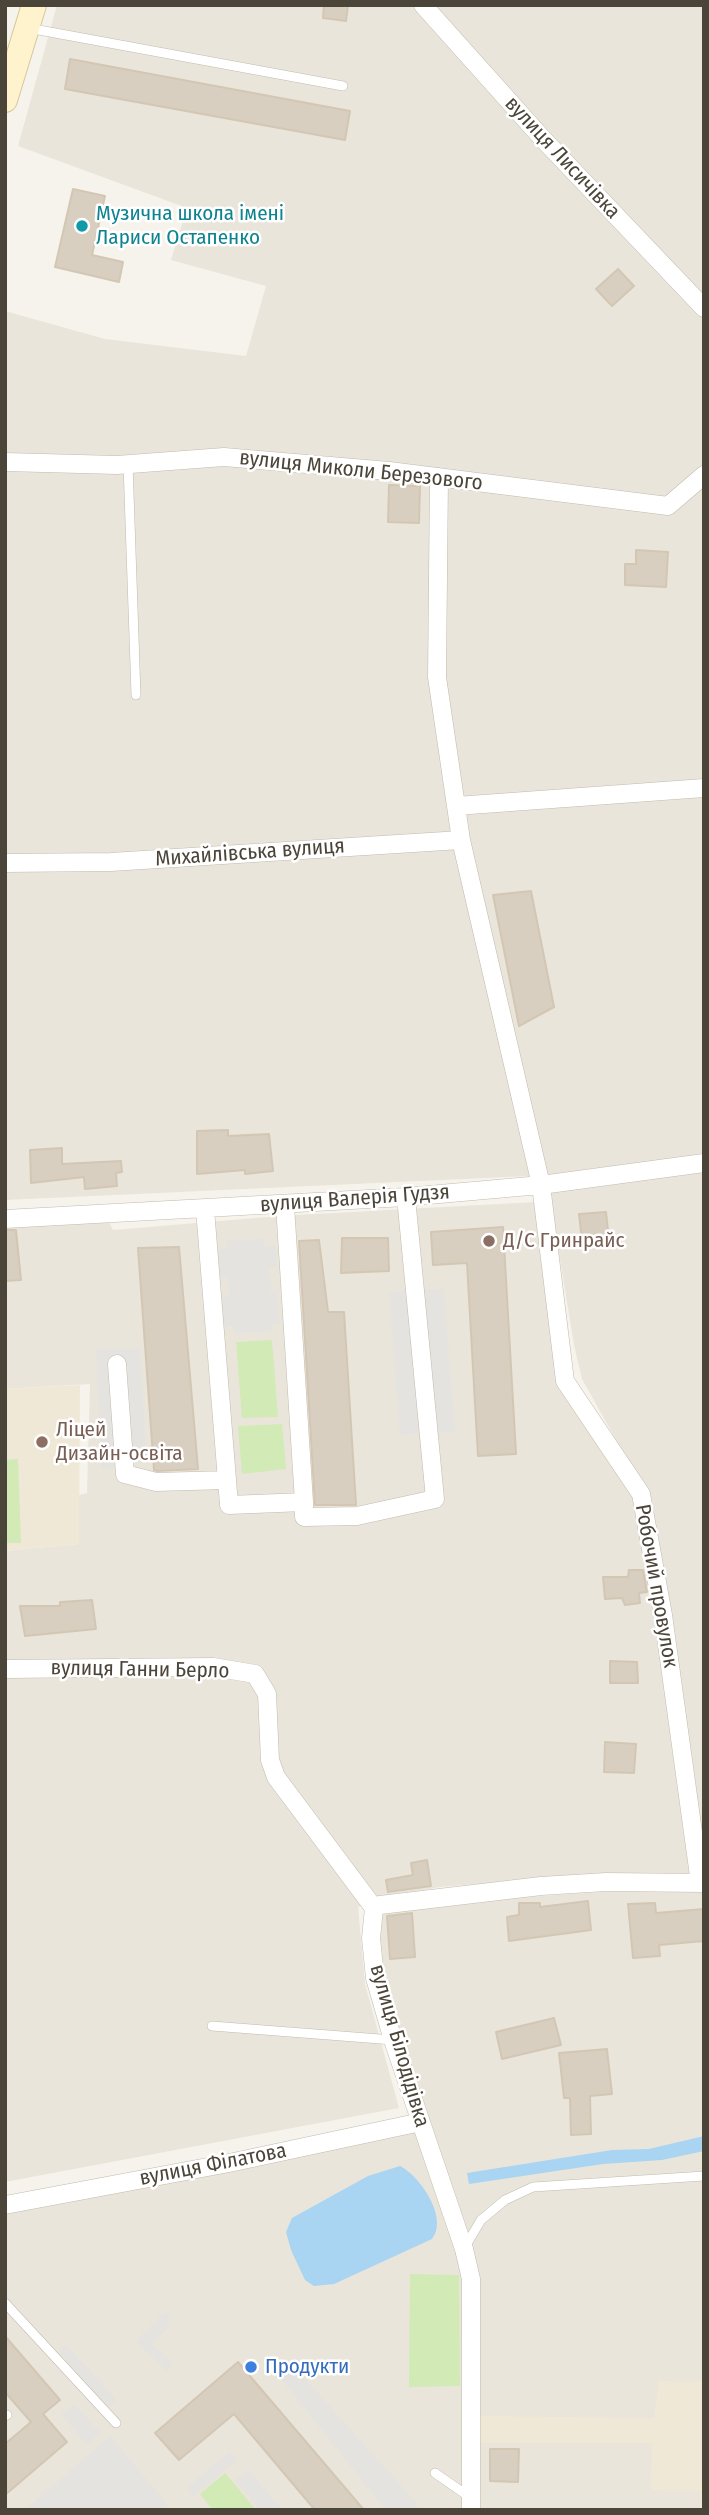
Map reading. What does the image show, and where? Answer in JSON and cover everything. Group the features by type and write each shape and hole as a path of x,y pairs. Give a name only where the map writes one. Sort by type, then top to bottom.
{"main road":[{"path":"5,100 31,16"}],"street":[{"name":"вулиця Лисичівка","path":"423,5 542,138 704,309"},
{"name":"вулиця Миколи Березового","path":"5,462 45,465 128,464 224,457 389,471 668,506 704,475"},
{"path":"439,477 437,677 461,840"},
{"path":"456,806 704,788"},
{"name":"Михайлівська вулиця","path":"5,863 111,862 461,840"},
{"name":"Робочий провулок","path":"461,840 541,1185 565,1381 641,1494 663,1615 702,1883"},
{"name":"вулиця Валерія Гудзя","path":"5,1219 406,1197 541,1185 704,1163"},
{"path":"285,1205 304,1517 357,1516 435,1499 406,1197"},
{"path":"205,1209 229,1505 304,1502"},
{"path":"117,1364 125,1474 156,1482 227,1480"},
{"name":"вулиця Ганни Берло","path":"5,1669 213,1667 255,1674 267,1693 270,1760 276,1777 374,1908"},
{"path":"374,1908 380,1905 541,1886 606,1882 702,1883"},
{"name":"вулиця Білодідівка","path":"374,1908 371,1938 374,1978 464,2249 471,2279 471,2504"},
{"name":"вулиця Філатова","path":"5,2206 229,2163 421,2122"}],"lane":[{"path":"31,16 343,86"},
{"path":"128,464 136,695"},
{"path":"212,2026 393,2040"},
{"path":"464,2249 481,2220 505,2200 533,2187 704,2176"},
{"path":"5,2303 116,2423"},
{"path":"435,2473 471,2504"}],"shaded area":[{"path":"57,5 704,5 704,1875 598,1874 440,1887 377,1899 358,1907 365,1984 399,2108 5,2182 5,1551 79,1544 79,1495 87,1493 90,1384 5,1389 5,1226 108,1220 113,1230 279,1216 535,1202 558,1383 649,1499 582,1379 551,1204 551,1175 5,1200 5,311 105,339 246,356 266,286 171,260 187,208 18,146"},
{"path":"264,1239 264,1246 276,1245 277,1267 269,1267 271,1291 277,1292 280,1324 272,1324 272,1331 235,1333 233,1326 224,1327 221,1297 229,1296 228,1278 220,1278 217,1250 227,1249 226,1241"},
{"path":"444,1289 455,1432 400,1435 389,1292"},
{"path":"96,1349 140,1349 147,1462 116,1462 116,1469 102,1468"},
{"name":"Ліцей Дизайн-освіта","path":"80,1385 79,1544 5,1551 5,1389"},
{"path":"606,1889 704,1890 704,2510 5,2510 5,2208 424,2124 377,1978 376,1911 463,1901 600,1892"},
{"path":"170,2313 169,2326 152,2345 172,2362 168,2372 136,2342 163,2314"},
{"path":"65,2344 116,2399 107,2409 60,2353"},
{"path":"268,2362 291,2363 418,2505 412,2510 386,2510"},
{"path":"659,2381 704,2382 704,2510 701,2510 701,2491 651,2490 652,2443 471,2443 470,2416 654,2418"},
{"path":"75,2405 100,2433 86,2445 62,2414"},
{"path":"110,2436 168,2505 163,2510 25,2510"},
{"path":"229,2452 237,2459 193,2497 187,2488"},
{"path":"249,2470 282,2510 260,2510 235,2480"}],"green space":[{"path":"272,1340 278,1417 242,1418 236,1342"},
{"path":"282,1424 286,1469 242,1474 238,1426"},
{"path":"18,1459 21,1543 5,1543 5,1460"},
{"path":"410,2274 459,2275 460,2386 409,2387"},
{"path":"225,2473 256,2510 213,2510 200,2494"}],"water":[{"path":"704,2136 704,2151 662,2160 603,2164 469,2184 467,2173 612,2150 649,2149"},
{"path":"400,2166 416,2179 435,2209 436,2230 432,2239 334,2284 314,2286 305,2280 286,2232 292,2218 368,2176"}],"building":[{"path":"324,5 348,5 346,21 323,18"},
{"path":"70,59 350,111 345,140 65,89"},
{"name":"Музична школа імені Лариси Остапенко","path":"73,189 105,196 92,255 123,262 119,282 55,267"},
{"path":"618,269 634,286 612,306 596,289"},
{"path":"389,485 420,486 419,523 388,522"},
{"path":"636,550 668,552 666,587 625,585 625,564 636,564"},
{"path":"531,891 554,1007 519,1026 493,895"},
{"path":"228,1130 228,1136 269,1134 273,1171 245,1174 245,1170 197,1174 197,1131"},
{"path":"62,1148 62,1164 121,1161 122,1172 116,1173 117,1186 85,1189 84,1177 31,1183 30,1150"},
{"path":"606,1212 609,1240 582,1241 579,1214"},
{"path":"503,1227 516,1454 478,1456 467,1263 433,1265 431,1232"},
{"path":"5,1230 16,1230 21,1280 5,1281"},
{"path":"342,1238 388,1238 389,1271 341,1273"},
{"path":"319,1240 328,1312 344,1312 356,1505 315,1505 299,1241"},
{"path":"179,1247 198,1469 157,1471 154,1470 138,1248"},
{"path":"629,1570 643,1570 647,1592 639,1593 640,1603 625,1605 622,1598 605,1599 603,1577 628,1577"},
{"path":"92,1600 96,1629 25,1636 20,1606 60,1606 60,1602"},
{"path":"610,1661 637,1662 638,1683 610,1683"},
{"path":"605,1742 636,1744 634,1773 604,1772"},
{"path":"427,1860 431,1886 388,1892 386,1880 413,1875 411,1863"},
{"path":"588,1901 591,1930 509,1941 507,1917 519,1915 519,1903 540,1903 540,1907"},
{"path":"655,1903 656,1913 704,1909 704,1941 659,1945 660,1956 633,1958 628,1904"},
{"path":"412,1913 415,1957 390,1959 387,1916"},
{"path":"554,2018 561,2045 502,2059 496,2032"},
{"path":"607,2049 612,2094 590,2096 591,2134 571,2135 570,2098 564,2098 559,2053"},
{"path":"5,2336 60,2400 43,2414 67,2442 5,2495 5,2444 31,2422 5,2392"},
{"path":"238,2362 364,2510 315,2510 234,2414 179,2460 155,2433"},
{"path":"490,2449 519,2449 518,2482 490,2481"}],"place":[{"name":"Музична школа імені Лариси Остапенко","path":"82,226"},
{"name":"Д/С Гринрайс","path":"489,1241"},
{"name":"Ліцей Дизайн-освіта","path":"42,1442"},
{"name":"Продукти","path":"251,2367"}]}
